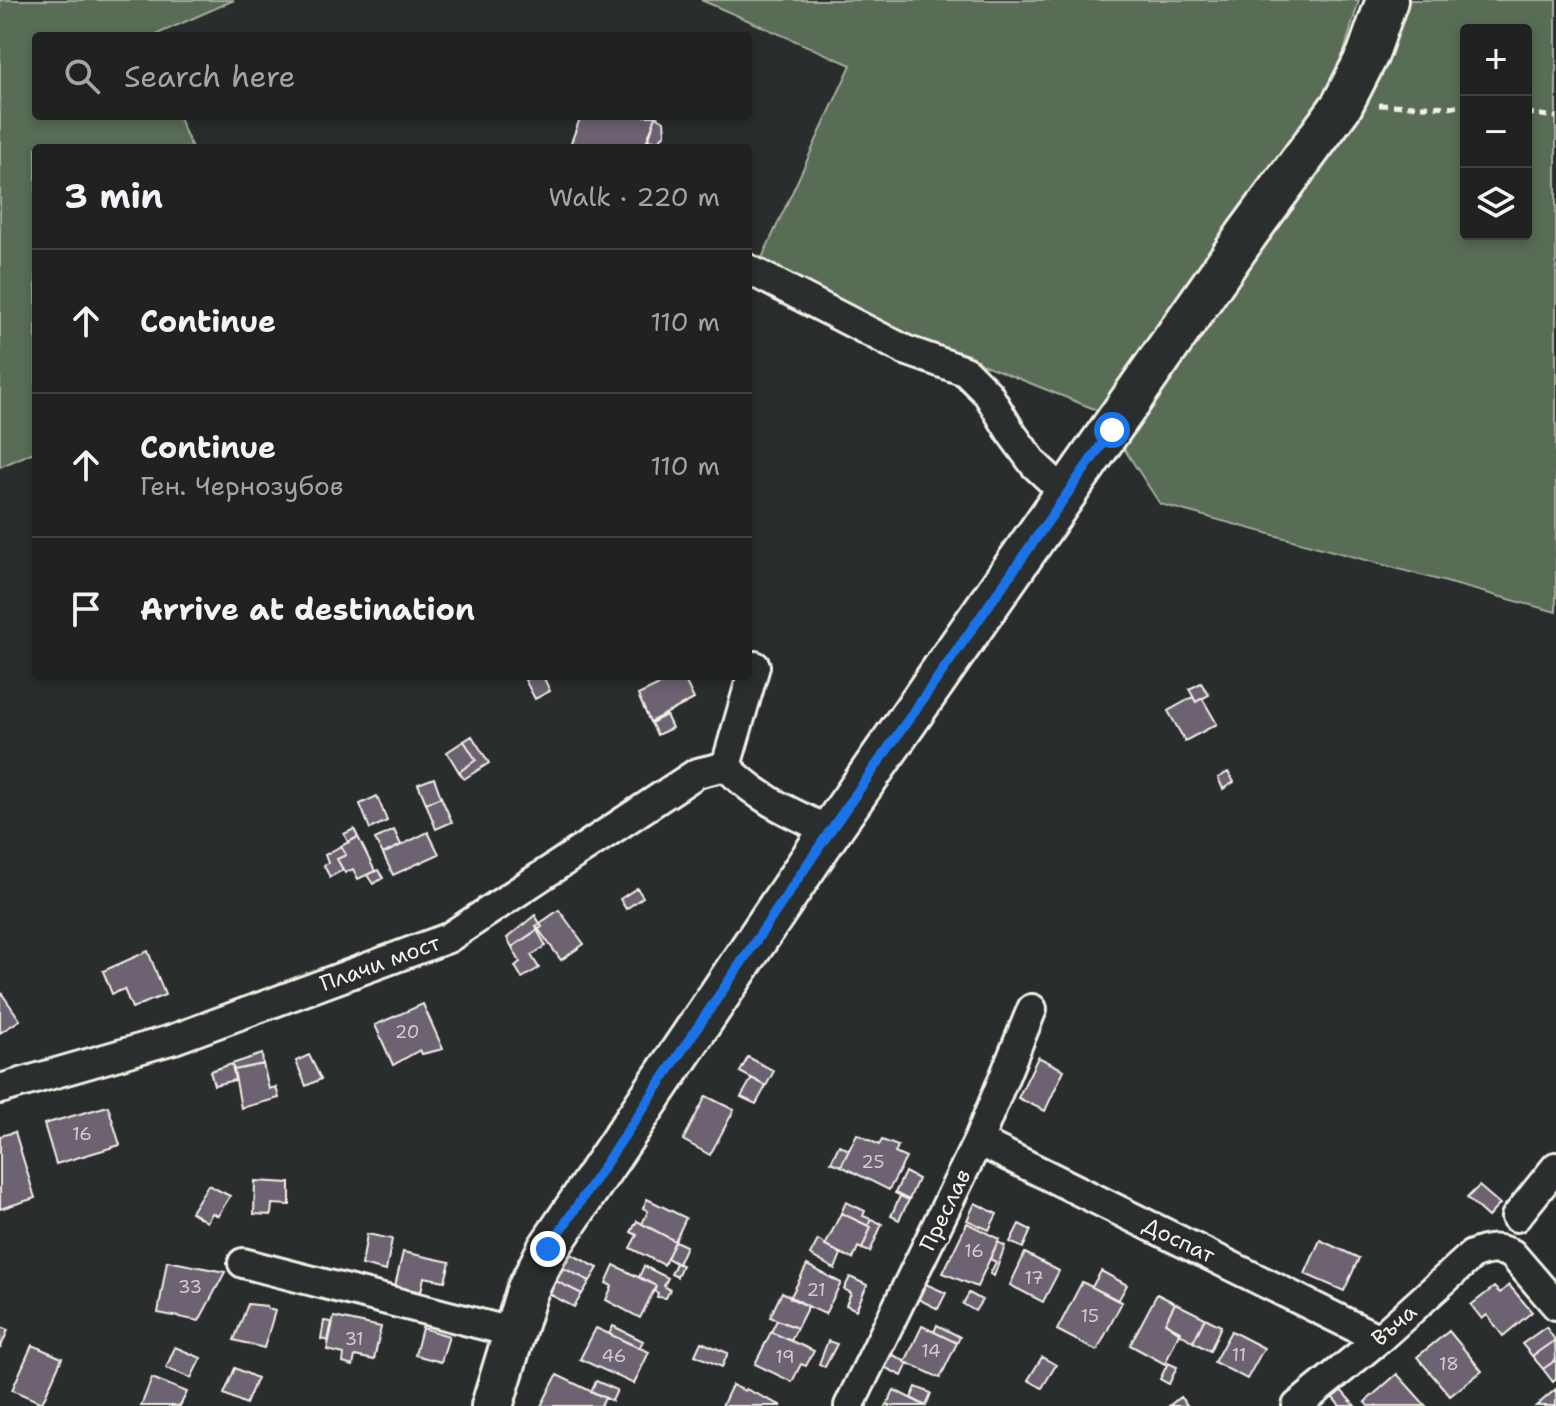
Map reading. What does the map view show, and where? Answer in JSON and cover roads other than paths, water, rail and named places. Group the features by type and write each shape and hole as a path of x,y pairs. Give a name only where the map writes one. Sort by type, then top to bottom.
{"street":[{"path":"492,1406 527,1291 548,1249 830,831 1247,234 1342,105 1368,54 1387,0"},
{"path":"752,271 905,350 965,371 988,394 1034,464 1067,495"},
{"path":"752,676 755,666"},
{"path":"751,680 726,766 747,788 772,805 830,831"},
{"name":"Плачи мост","path":"0,1089 174,1039 448,938 697,773 726,766"},
{"name":"Преслав","path":"849,1406 978,1141 1032,1009"},
{"name":"Доспат","path":"978,1141 1379,1339"},
{"path":"1516,1217 1556,1167"},
{"name":"Въча","path":"1297,1406 1379,1339 1472,1255 1493,1249 1512,1254 1556,1305"},
{"path":"243,1263 515,1333"}]}
